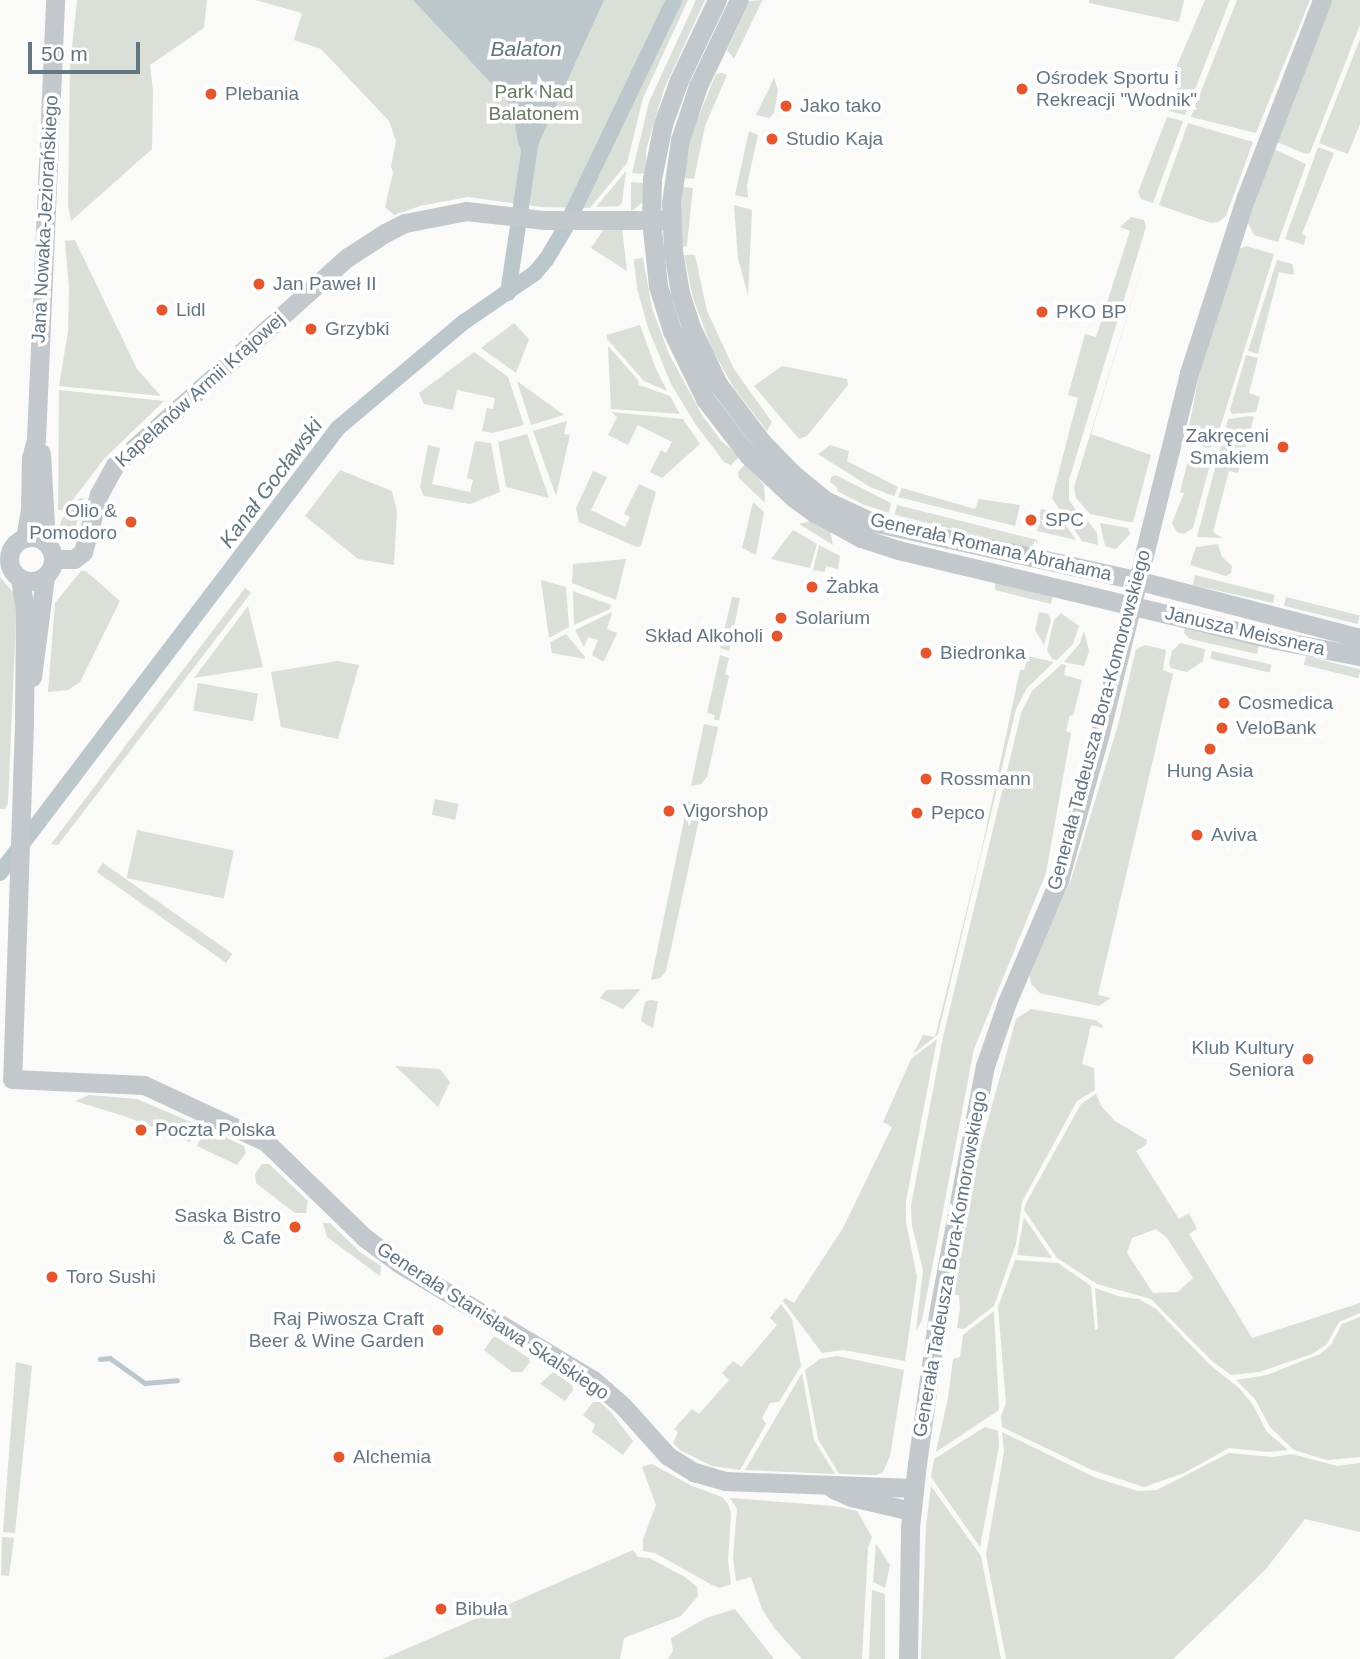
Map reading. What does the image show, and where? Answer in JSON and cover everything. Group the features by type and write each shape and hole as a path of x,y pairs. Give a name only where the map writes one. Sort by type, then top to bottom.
{"street":[{"name":"Jana Nowaka-Jeziorańskiego","path":"12,1079 18,947 25,609 11,559 30,509 31,458 36,439 55,0"},
{"name":"Generała Romana Abrahama","path":"717,0 679,80 663,124 652,179 650,220 658,286 672,331 691,376 728,430 827,520 887,547 1130,605"},
{"name":"Generała Romana Abrahama","path":"739,0 698,86 684,125 674,166 671,220 680,293 707,364 732,405 785,479 872,522 1136,580"},
{"name":"Generała Tadeusza Bora-Komorowskiego","path":"908,1659 911,1511 938,1314 985,1066 1007,1002 1059,880 1100,733 1189,373 1212,299 1266,142 1322,0"},
{"name":"Kapelanów Armii Krajowej","path":"48,559 74,559 83,552 99,494 115,465 348,257 405,223 466,211 535,219 671,220"},
{"name":"Jana Nowaka-Jeziorańskiego","path":"24,723 48,559 43,459 36,439"},
{"path":"11,559 48,559"},
{"path":"11,559 33,582 48,559"},
{"name":"Janusza Meissnera","path":"1136,580 1360,638"},
{"name":"Janusza Meissnera","path":"1130,605 1360,656"},
{"name":"Generała Stanisława Skalskiego","path":"12,1079 144,1085 266,1142 365,1238 400,1264 593,1381 622,1405 654,1443 682,1466 725,1481 829,1487 852,1484 914,1488"},
{"name":"Generała Stanisława Skalskiego","path":"829,1487 851,1497 911,1511"}],"green space":[{"path":"77,0 207,0 204,28 150,65 153,91 152,149 71,221 68,205 70,67"},
{"name":"Park Nad Balatonem","path":"255,0 688,0 643,98 627,163 590,208 542,207 468,197 420,206 394,215 385,207 393,173 391,166 396,141 389,121 321,49 294,40 302,13"},
{"path":"696,0 705,0 664,89 646,150 647,174 632,173 649,102"},
{"path":"763,0 734,59 727,50 750,1"},
{"path":"1089,0 1184,0 1179,22 1089,3"},
{"path":"1205,0 1230,0 1185,115 1169,111 1180,82 1172,77"},
{"path":"1237,0 1310,0 1256,133 1191,117"},
{"path":"1332,0 1360,0 1360,25 1310,153 1306,154 1277,142"},
{"path":"1360,39 1360,124 1348,154 1319,143"},
{"path":"716,74 727,75 705,126 694,179 683,178 692,133"},
{"path":"774,78 778,90 774,113 769,118 756,115"},
{"path":"1167,117 1183,121 1153,203 1141,199 1138,192"},
{"path":"1188,123 1253,142 1226,216 1218,222 1211,223 1159,205"},
{"path":"749,131 758,135 747,185 748,198 735,195"},
{"path":"1318,147 1334,153 1302,234 1306,236 1304,245 1285,239"},
{"path":"1272,148 1306,164 1278,242 1254,235 1248,223"},
{"path":"626,171 622,203 619,206 596,207"},
{"path":"631,182 646,183 643,202 631,212"},
{"path":"683,187 693,188 687,247 677,246"},
{"path":"734,205 752,210 748,295 738,259"},
{"path":"1131,217 1144,220 1146,227 1069,480 1069,500 1078,513 1059,509 1052,498 1078,398 1068,395 1085,334 1096,337 1130,231 1120,227"},
{"path":"1155,225 1091,434 1151,455 1133,522 1129,522 1090,514 1076,498 1074,487"},
{"path":"622,228 627,271 591,248 604,229"},
{"path":"75,240 137,369 161,396 59,386 68,331 69,288 65,241"},
{"path":"1246,246 1274,254 1215,444 1209,448 1186,442 1201,365 1239,249"},
{"path":"684,255 695,255 707,311 734,369 772,422 767,431 734,388 712,349 693,298"},
{"path":"643,258 652,308 669,354 702,415 722,442 740,456 731,465 724,462 696,425 671,384 648,328 637,288 634,262 635,259"},
{"path":"1277,260 1292,264 1294,271 1293,275 1279,272 1258,354 1248,351"},
{"path":"514,323 529,339 516,373 481,348"},
{"path":"640,325 667,391 644,381 607,339 607,335"},
{"path":"608,346 638,380 639,385 670,396 680,414 611,409"},
{"path":"474,352 508,377 524,425 492,433 482,431 487,408 493,409 495,398 457,390 453,410 424,404 419,393"},
{"path":"1246,355 1258,358 1249,393 1260,397 1256,412 1232,414 1230,410"},
{"path":"782,366 847,379 848,385 807,436 799,439 754,386"},
{"path":"517,381 564,415 531,425"},
{"path":"59,390 164,401 104,459 65,510 58,510"},
{"path":"611,412 683,419 700,444 662,478 650,472 661,450 666,453 672,442 638,425 628,445 608,435 617,417"},
{"path":"1254,417 1238,473 1229,471 1213,532 1222,538 1197,537 1228,419"},
{"path":"567,421 564,434 570,435 556,496 533,431"},
{"path":"527,434 549,498 506,487 498,442"},
{"path":"475,441 491,443 500,492 470,504 424,496 420,487 428,445 440,448 432,484 470,492 473,480 467,478"},
{"path":"830,445 849,451 847,461 898,487 894,496 870,487 818,454"},
{"path":"1196,449 1208,452 1212,457 1193,528 1184,534 1177,532 1172,523 1184,493 1180,492 1190,453"},
{"path":"746,463 764,485 765,503 739,478 738,472"},
{"path":"340,470 392,491 397,511 394,565 358,559 305,516"},
{"path":"593,471 607,477 591,510 625,527 630,517 624,514 639,484 656,492 641,546 637,547 579,522 576,508"},
{"path":"836,475 891,503 889,513 862,504 837,491 838,488 830,482 831,477"},
{"path":"902,488 975,509 979,499 1020,505 1015,526 898,497"},
{"path":"80,498 84,499 71,543 60,527 61,520"},
{"path":"753,502 764,512 756,555 742,548"},
{"path":"897,505 1038,540 1035,550 895,515"},
{"path":"1041,509 1057,512 1076,540 1037,531"},
{"path":"1065,516 1087,520 1097,533 1098,545 1082,541"},
{"path":"810,521 830,531 833,545 799,524"},
{"path":"1100,523 1128,528 1130,534 1116,549 1105,546"},
{"path":"793,530 817,544 810,568 771,559"},
{"path":"1218,544 1222,557 1232,566 1231,573 1226,576 1190,565 1196,547"},
{"path":"819,545 840,556 838,569 826,566 825,572 813,570"},
{"path":"626,559 616,600 572,583 573,564"},
{"path":"81,571 86,571 120,601 80,682 68,690 48,692 55,603"},
{"path":"1195,575 1275,595 1273,603 1193,585"},
{"path":"0,577 17,597 8,803 5,809 0,809"},
{"path":"541,580 566,587 569,627 549,638"},
{"path":"995,583 1053,596 1051,604 995,590"},
{"path":"245,588 251,593 58,845 51,844"},
{"path":"573,591 611,605 610,609 574,625"},
{"path":"732,597 740,598 729,651 720,648"},
{"path":"1286,597 1360,615 1358,624 1284,606"},
{"path":"248,606 263,667 194,678"},
{"path":"612,612 607,629 617,633 602,661 592,655 598,640 588,637 584,647 575,630"},
{"path":"1039,612 1048,614 1051,620 1044,645 1035,630"},
{"path":"1061,613 1079,626 1073,644 1057,660 1052,659 1047,650 1054,620"},
{"path":"1185,628 1259,645 1257,654 1190,639 1184,633"},
{"path":"1084,631 1089,651 1084,666 1064,662 1080,643"},
{"path":"566,634 585,659 552,653 550,642"},
{"path":"1180,643 1205,649 1203,661 1187,672 1171,668 1169,664 1172,651"},
{"path":"1145,645 1166,650 1163,670 1173,674 1098,995 1111,998 1099,1006 1040,993 1031,984 1029,971 1071,880 1118,725 1136,649"},
{"path":"1212,651 1271,665 1270,673 1210,659"},
{"path":"720,655 729,658 725,674 729,676 719,720 714,720 715,715 707,713"},
{"path":"1028,656 1054,662 1027,688 1016,709 938,1034 935,1037 980,857 1020,670 1024,670"},
{"path":"1306,656 1360,669 1358,678 1304,665"},
{"path":"338,661 359,665 338,739 281,727 271,672"},
{"path":"1062,664 1066,665 1064,675 1082,680 1073,716 1070,715 1066,731 1071,733 1046,873 974,1049 922,1320 916,1331 923,1270 912,1226 911,1206 943,1037 1021,713 1032,691"},
{"path":"198,683 258,694 253,721 193,711"},
{"path":"704,724 718,727 716,737 707,777 701,784 691,786"},
{"path":"435,799 458,804 455,820 432,815"},
{"path":"688,801 697,806 700,815 666,971 660,978 651,980"},
{"path":"137,830 234,851 224,899 127,878"},
{"path":"103,863 232,954 226,963 97,872"},
{"path":"641,989 623,1009 600,998 606,990"},
{"path":"658,1001 653,1028 641,1021 645,1002"},
{"path":"1031,1009 1095,1020 1102,1025 1103,1028 1091,1025 1082,1064 1094,1068 1095,1090 1077,1101 1022,1202 1016,1244 994,1306 964,1329 957,1328 960,1308 959,1295 955,1295 955,1276 976,1163 1016,1019"},
{"path":"923,1035 935,1037 913,1054"},
{"path":"937,1039 906,1201 906,1222 917,1277 905,1361 843,1350 822,1353 783,1301 785,1298 794,1303 843,1228 892,1127 883,1122 911,1059"},
{"path":"395,1066 440,1069 450,1082 438,1107"},
{"path":"1096,1094 1102,1107 1115,1121 1147,1140 1146,1145 1136,1151 1179,1219 1189,1213 1197,1229 1189,1234 1252,1338 1360,1303 1360,1313 1339,1322 1327,1344 1312,1354 1259,1372 1231,1375 1212,1361 1151,1299 1097,1284 1057,1258 1024,1210 1081,1104","holes":["1156,1229 1167,1238 1193,1278 1178,1292 1153,1293 1127,1253 1132,1238"]},
{"path":"89,1095 137,1099 198,1125 190,1142 127,1117 75,1101"},
{"path":"205,1128 244,1146 246,1153 237,1165 197,1146"},
{"path":"262,1164 269,1164 308,1201 306,1213 295,1213 256,1183 255,1174"},
{"path":"1024,1217 1052,1258 1017,1255"},
{"path":"323,1223 330,1223 360,1252 381,1266 380,1276 327,1237"},
{"path":"1015,1260 1058,1263 1091,1286 1095,1330 1098,1329 1095,1288 1121,1297 1139,1299 1156,1309 1209,1364 1239,1388 1253,1405 1267,1432 1288,1450 1267,1452 1229,1448 1184,1473 1144,1487 1092,1470 1002,1427 1001,1416 1006,1403 998,1307"},
{"path":"781,1304 792,1319 801,1366 779,1402 770,1403 762,1418 766,1424 740,1470 712,1466 680,1450 673,1443 678,1432 674,1429 692,1409 699,1414 729,1380 722,1373 733,1361 741,1367 777,1325 770,1318"},
{"path":"994,1311 999,1410 936,1452 953,1359 960,1357 963,1335"},
{"path":"1360,1317 1360,1457 1327,1460 1294,1450 1270,1427 1255,1399 1236,1380 1267,1375 1320,1354 1331,1345 1342,1324"},
{"path":"494,1336 529,1358 530,1362 522,1372 512,1372 484,1350"},
{"path":"837,1356 904,1370 890,1456 883,1472 876,1475 839,1474 818,1439 805,1370 820,1359"},
{"path":"16,1362 32,1366 15,1533 3,1532"},
{"path":"553,1372 572,1385 573,1390 565,1401 540,1384"},
{"path":"802,1373 814,1440 835,1474 745,1470"},
{"path":"593,1402 600,1402 610,1411 633,1441 623,1455 592,1432 595,1425 583,1415"},
{"path":"985,1427 998,1431 999,1446 980,1547 931,1477 934,1459"},
{"path":"1002,1432 1096,1478 1138,1491 1157,1490 1229,1453 1273,1457 1292,1454 1337,1466 1360,1463 1360,1532 1305,1519 1266,1569 1173,1659 1006,1659 986,1555 1004,1451"},
{"path":"652,1464 692,1486 722,1497 728,1504 731,1513 728,1561 731,1584 720,1588 712,1585 655,1553 643,1551 643,1539 656,1505 642,1467"},
{"path":"931,1486 981,1556 1001,1659 921,1659 926,1526"},
{"path":"730,1498 834,1506 857,1511 872,1537 868,1548 862,1659 802,1659 775,1629 762,1609 751,1577 736,1581 733,1557 737,1509"},
{"path":"2,1537 14,1538 9,1576 1,1575"},
{"path":"876,1544 890,1565 885,1588 873,1582"},
{"path":"633,1550 638,1557 649,1558 685,1577 697,1587 698,1596 681,1616 624,1638 620,1659 383,1659"},
{"path":"872,1590 885,1594 885,1659 869,1659"},
{"path":"735,1609 774,1659 668,1659 673,1651 671,1638 706,1618"}],"water":[{"name":"Balaton","path":"413,0 604,0 532,158 524,156 518,143 513,111 507,100"}],"waterway":[{"name":"Kanał Gocławski","path":"0,873 338,428 464,322 535,273 546,260 565,228 674,0"},
{"path":"508,293 531,139"},
{"path":"100,1359 110,1358 145,1383 177,1380"}],"place":[{"name":"Ośrodek Sportu i Rekreacji \"Wodnik\"","path":"1022,89"},
{"name":"Plebania","path":"211,94"},
{"name":"Jako tako","path":"786,106"},
{"name":"Studio Kaja","path":"772,139"},
{"name":"Jan Paweł II","path":"259,284"},
{"name":"Lidl","path":"162,310"},
{"name":"PKO BP","path":"1042,312"},
{"name":"Grzybki","path":"311,329"},
{"name":"Zakręceni Smakiem","path":"1283,447"},
{"name":"SPC","path":"1031,520"},
{"name":"Olio & Pomodoro","path":"131,522"},
{"name":"Żabka","path":"812,587"},
{"name":"Solarium","path":"781,618"},
{"name":"Skład Alkoholi","path":"777,636"},
{"name":"Biedronka","path":"926,653"},
{"name":"Cosmedica","path":"1224,703"},
{"name":"VeloBank","path":"1222,728"},
{"name":"Hung Asia","path":"1210,749"},
{"name":"Rossmann","path":"926,779"},
{"name":"Vigorshop","path":"669,811"},
{"name":"Pepco","path":"917,813"},
{"name":"Aviva","path":"1197,835"},
{"name":"Klub Kultury Seniora","path":"1308,1059"},
{"name":"Poczta Polska","path":"141,1130"},
{"name":"Saska Bistro & Cafe","path":"295,1227"},
{"name":"Toro Sushi","path":"52,1277"},
{"name":"Raj Piwosza Craft Beer & Wine Garden","path":"438,1330"},
{"name":"Alchemia","path":"339,1457"},
{"name":"Bibuła","path":"441,1609"}]}
